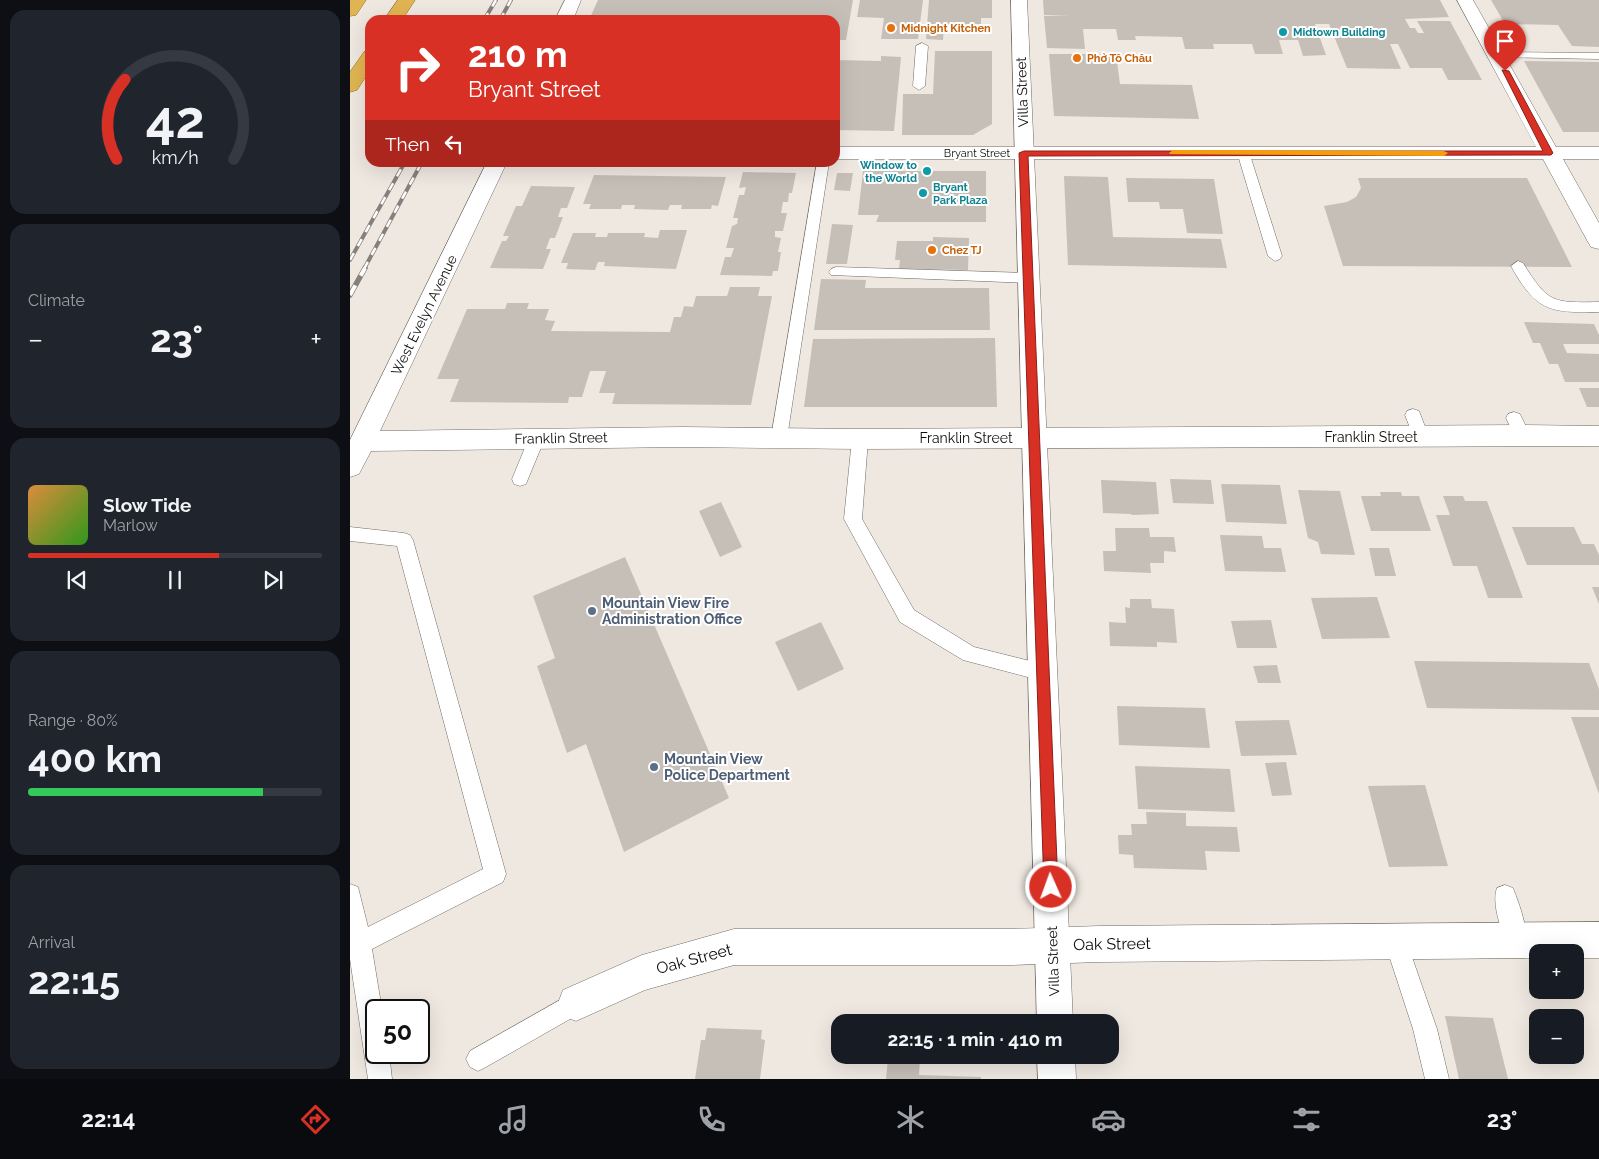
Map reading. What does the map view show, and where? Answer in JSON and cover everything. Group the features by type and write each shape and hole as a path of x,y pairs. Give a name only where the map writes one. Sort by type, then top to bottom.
{"highway":[{"path":"350,11 358,0"},
{"path":"396,15 406,0"},
{"path":"350,86 365,64"}],"street":[{"path":"566,15 573,0"},
{"name":"Villa Street","path":"1019,0 1055,1014"},
{"path":"1465,0 1548,153 1599,242"},
{"name":"Bryant Street","path":"840,153 1599,153"},
{"name":"West Evelyn Avenue","path":"350,467 495,167"},
{"name":"Franklin Street","path":"363,442 682,436 860,439 1034,438 1417,426 1518,426 1599,436"},
{"name":"Oak Street","path":"576,1003 642,974 734,947 1053,946 1516,939 1599,940"},
{"path":"1056,1064 1057,1079"}],"lane":[{"path":"919,86 922,46"},
{"path":"1496,55 1599,56"},
{"path":"1244,152 1275,256"},
{"path":"779,438 821,167"},
{"path":"1518,266 1530,290 1539,299 1556,306 1599,307"},
{"path":"836,272 1029,278"},
{"path":"520,479 536,438"},
{"path":"860,439 853,519 908,616 970,654 1043,672"},
{"path":"350,534 404,540 495,874 355,946"},
{"path":"350,895 355,946 366,999"},
{"path":"1505,896 1516,939"},
{"path":"1395,940 1425,1029 1437,1079"},
{"path":"478,1059 576,1003"},
{"path":"378,1064 380,1079"}],"building":[{"path":"598,0 853,0 846,40 840,40 840,15 591,15"},
{"name":"Midnight Kitchen","path":"860,0 923,0 918,39 881,39 884,18 857,17"},
{"path":"929,0 992,0 992,18 981,18 981,24 969,24 969,26 944,26 943,40 926,39"},
{"path":"1043,0 1440,0 1449,17 1405,19 1410,28 1415,28 1418,33 1424,33 1417,21 1450,21 1482,80 1448,80 1442,68 1410,68 1398,44 1390,44 1401,69 1347,68 1329,24 1315,24 1326,55 1303,56 1298,40 1279,40 1283,54 1255,54 1252,44 1213,44 1214,49 1185,49 1182,37 1135,36 1136,40 1118,40 1116,29 1083,29 1085,49 1047,48 1044,16 1070,15 1044,15"},
{"path":"1491,0 1599,0 1599,47 1572,46 1558,25 1505,24"},
{"path":"935,51 992,51 992,124 973,135 902,135 903,94 933,94"},
{"path":"1049,54 1116,54 1120,84 1192,85 1199,119 1054,116"},
{"path":"881,56 901,57 894,131 840,130 840,60 881,61"},
{"path":"1524,61 1599,62 1599,132 1563,132"},
{"name":"Bryant Park Plaza","path":"863,171 986,171 986,222 876,222 879,215 858,215"},
{"path":"743,172 796,173 788,202 783,202 781,213 787,213 783,231 775,231 775,237 781,238 778,252 781,252 778,271 773,271 772,276 720,275 725,257 731,257 734,248 726,248 732,226 737,224 738,218 733,218 739,195 744,195 746,187 739,188"},
{"path":"837,173 853,173 850,191 834,190"},
{"path":"594,175 726,177 718,206 712,205 711,209 681,209 682,205 670,205 668,210 634,209 635,205 622,205 621,209 589,209 591,204 583,204"},
{"path":"1064,176 1108,177 1113,237 1221,239 1227,268 1068,265"},
{"path":"1126,178 1214,179 1223,234 1187,233 1183,209 1160,209 1159,202 1128,202"},
{"path":"1358,178 1527,178 1572,267 1343,266 1324,206 1347,202 1356,197 1361,188"},
{"path":"531,186 575,187 567,208 561,208 558,217 563,217 555,238 550,238 546,249 551,249 543,269 490,268 502,241 506,241 509,236 503,236 516,206 522,206"},
{"path":"832,224 853,225 847,264 826,264"},
{"path":"660,230 687,230 676,269 604,266 605,262 598,262 595,270 566,269 568,263 561,263 573,233 596,233 595,237 607,237 608,233 645,233 644,237 658,238"},
{"name":"Chez TJ","path":"933,237 969,238 968,270 899,269 900,260 895,260 897,241 933,241"},
{"path":"821,279 866,280 865,288 989,288 990,330 814,330"},
{"path":"730,287 760,287 758,296 772,296 751,405 612,404 615,393 599,393 606,371 590,371 582,397 569,397 568,403 450,402 459,379 437,379 467,309 505,309 507,303 529,303 527,309 549,309 545,320 555,321 551,331 670,332 674,317 681,317 684,306 693,307 696,296 727,296"},
{"path":"1524,322 1594,324 1599,335 1599,344 1563,344 1567,353 1599,354 1599,382 1565,382 1558,364 1549,364 1540,343 1533,343"},
{"path":"995,338 997,407 804,407 813,339"},
{"path":"1579,388 1599,388 1599,407 1587,407"},
{"path":"1170,479 1211,480 1214,504 1173,503"},
{"path":"1101,480 1156,482 1159,514 1103,513"},
{"path":"1221,484 1280,485 1287,524 1226,522"},
{"path":"1298,490 1340,491 1355,555 1321,554 1318,542 1308,538"},
{"path":"1380,492 1401,492 1402,496 1419,496 1431,531 1371,531 1361,496 1381,496"},
{"path":"1443,496 1463,496 1465,501 1487,501 1523,598 1488,598 1477,566 1453,566 1436,515 1450,515"},
{"path":"721,502 742,547 720,557 699,511"},
{"path":"1512,527 1574,527 1582,544 1594,544 1599,555 1599,565 1527,565"},
{"path":"1115,528 1149,528 1150,537 1174,537 1176,552 1164,551 1164,563 1150,563 1151,573 1104,571 1103,551 1116,551"},
{"path":"1220,535 1262,536 1264,548 1281,548 1286,572 1225,571"},
{"path":"1369,548 1389,548 1396,576 1375,576"},
{"path":"625,557 729,798 624,852 586,744 567,753 537,666 555,658 533,596"},
{"path":"1592,587 1599,587 1599,604"},
{"path":"1377,597 1390,638 1322,639 1311,598"},
{"path":"1130,599 1151,599 1152,608 1174,609 1177,643 1157,642 1157,647 1110,646 1109,622 1126,623 1125,607 1130,608"},
{"path":"1271,620 1277,648 1237,648 1231,621"},
{"path":"821,622 844,669 798,691 775,642"},
{"path":"1414,661 1589,663 1599,689 1599,710 1427,708"},
{"path":"1277,665 1281,683 1258,683 1253,666"},
{"path":"1117,706 1205,708 1210,748 1119,745"},
{"path":"1571,717 1599,717 1599,794"},
{"path":"1289,720 1297,755 1241,756 1235,721"},
{"path":"1286,762 1292,795 1272,796 1265,763"},
{"path":"1135,766 1230,769 1235,812 1138,809"},
{"path":"1425,785 1448,866 1389,867 1368,786"},
{"path":"1146,812 1186,813 1186,826 1237,827 1240,852 1205,851 1207,870 1134,868 1133,855 1119,854 1118,835 1132,835 1131,824 1147,824"},
{"path":"1445,1016 1493,1018 1508,1079 1459,1079"},
{"path":"707,1028 762,1030 761,1039 765,1040 760,1079 695,1079 701,1040 705,1040"},
{"path":"887,1064 920,1064 919,1075 981,1077 981,1079 886,1079"}],"railway":[{"path":"487,15 496,0"},
{"path":"503,15 511,0"},
{"path":"350,260 402,167"},
{"path":"364,269 419,167"},
{"path":"350,295 365,268"}],"slow traffic":[{"path":"1173,153 1444,153"}],"place":[{"name":"Midnight Kitchen","path":"891,28"},
{"name":"Midtown Building","path":"1283,32"},
{"name":"Phở Tô Châu","path":"1077,58"},
{"name":"Window to the World","path":"927,171"},
{"name":"Bryant Park Plaza","path":"923,193"},
{"name":"Chez TJ","path":"932,250"},
{"name":"Mountain View Fire Administration Office","path":"592,611"},
{"name":"Mountain View Police Department","path":"654,767"}],"route":[{"path":"1051,887 1024,153 1548,153 1505,71"}]}
